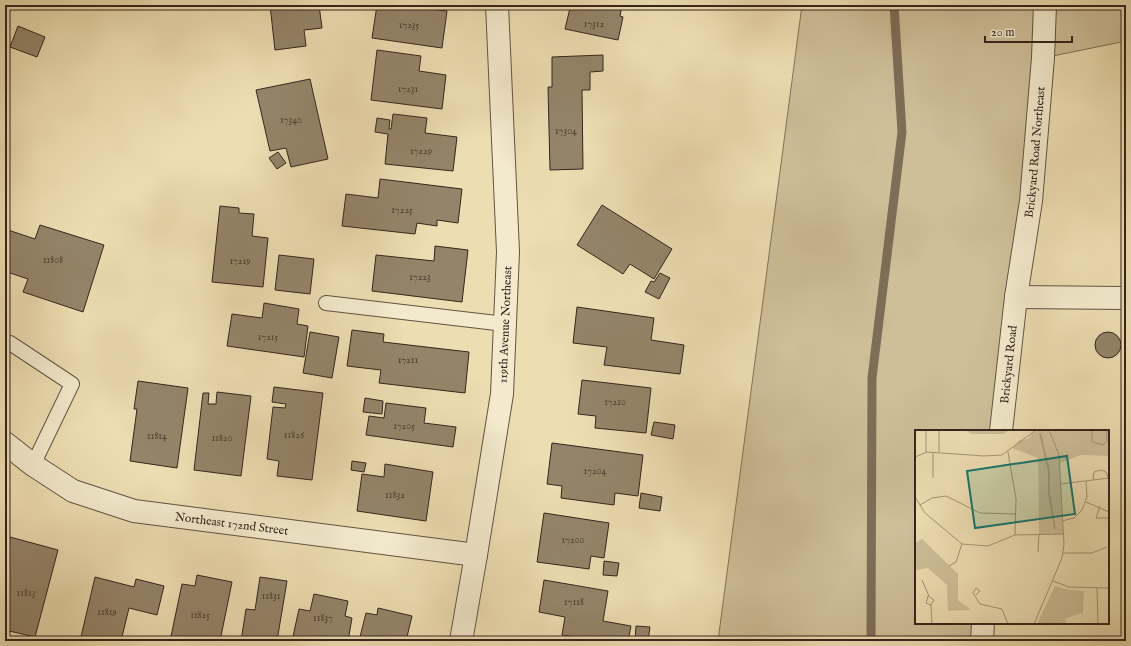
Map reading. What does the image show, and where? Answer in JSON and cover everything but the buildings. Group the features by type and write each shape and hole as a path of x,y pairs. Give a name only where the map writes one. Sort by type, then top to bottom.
{"street":[{"name":"119th Avenue Northeast","path":"460,641 476,555 502,394 508,252 497,5"},
{"name":"Brickyard Road Northeast","path":"1016,298 1031,201 1043,58 1044,5"},
{"path":"1016,298 1126,298"},
{"name":"Brickyard Road","path":"1001,430 1016,298"},
{"name":"Northeast 172nd Street","path":"5,443 32,465 73,492 134,511 476,555"},
{"path":"982,641 983,624"}],"lane":[{"path":"326,303 505,324"},
{"path":"10,343 72,384 32,465"}],"shaded area":[{"path":"802,5 1126,5 1126,41 1043,58 1001,430 915,430 915,624 983,624 982,641 718,641"}],"waterway":[{"path":"871,641 872,378 902,132 894,5"}]}
